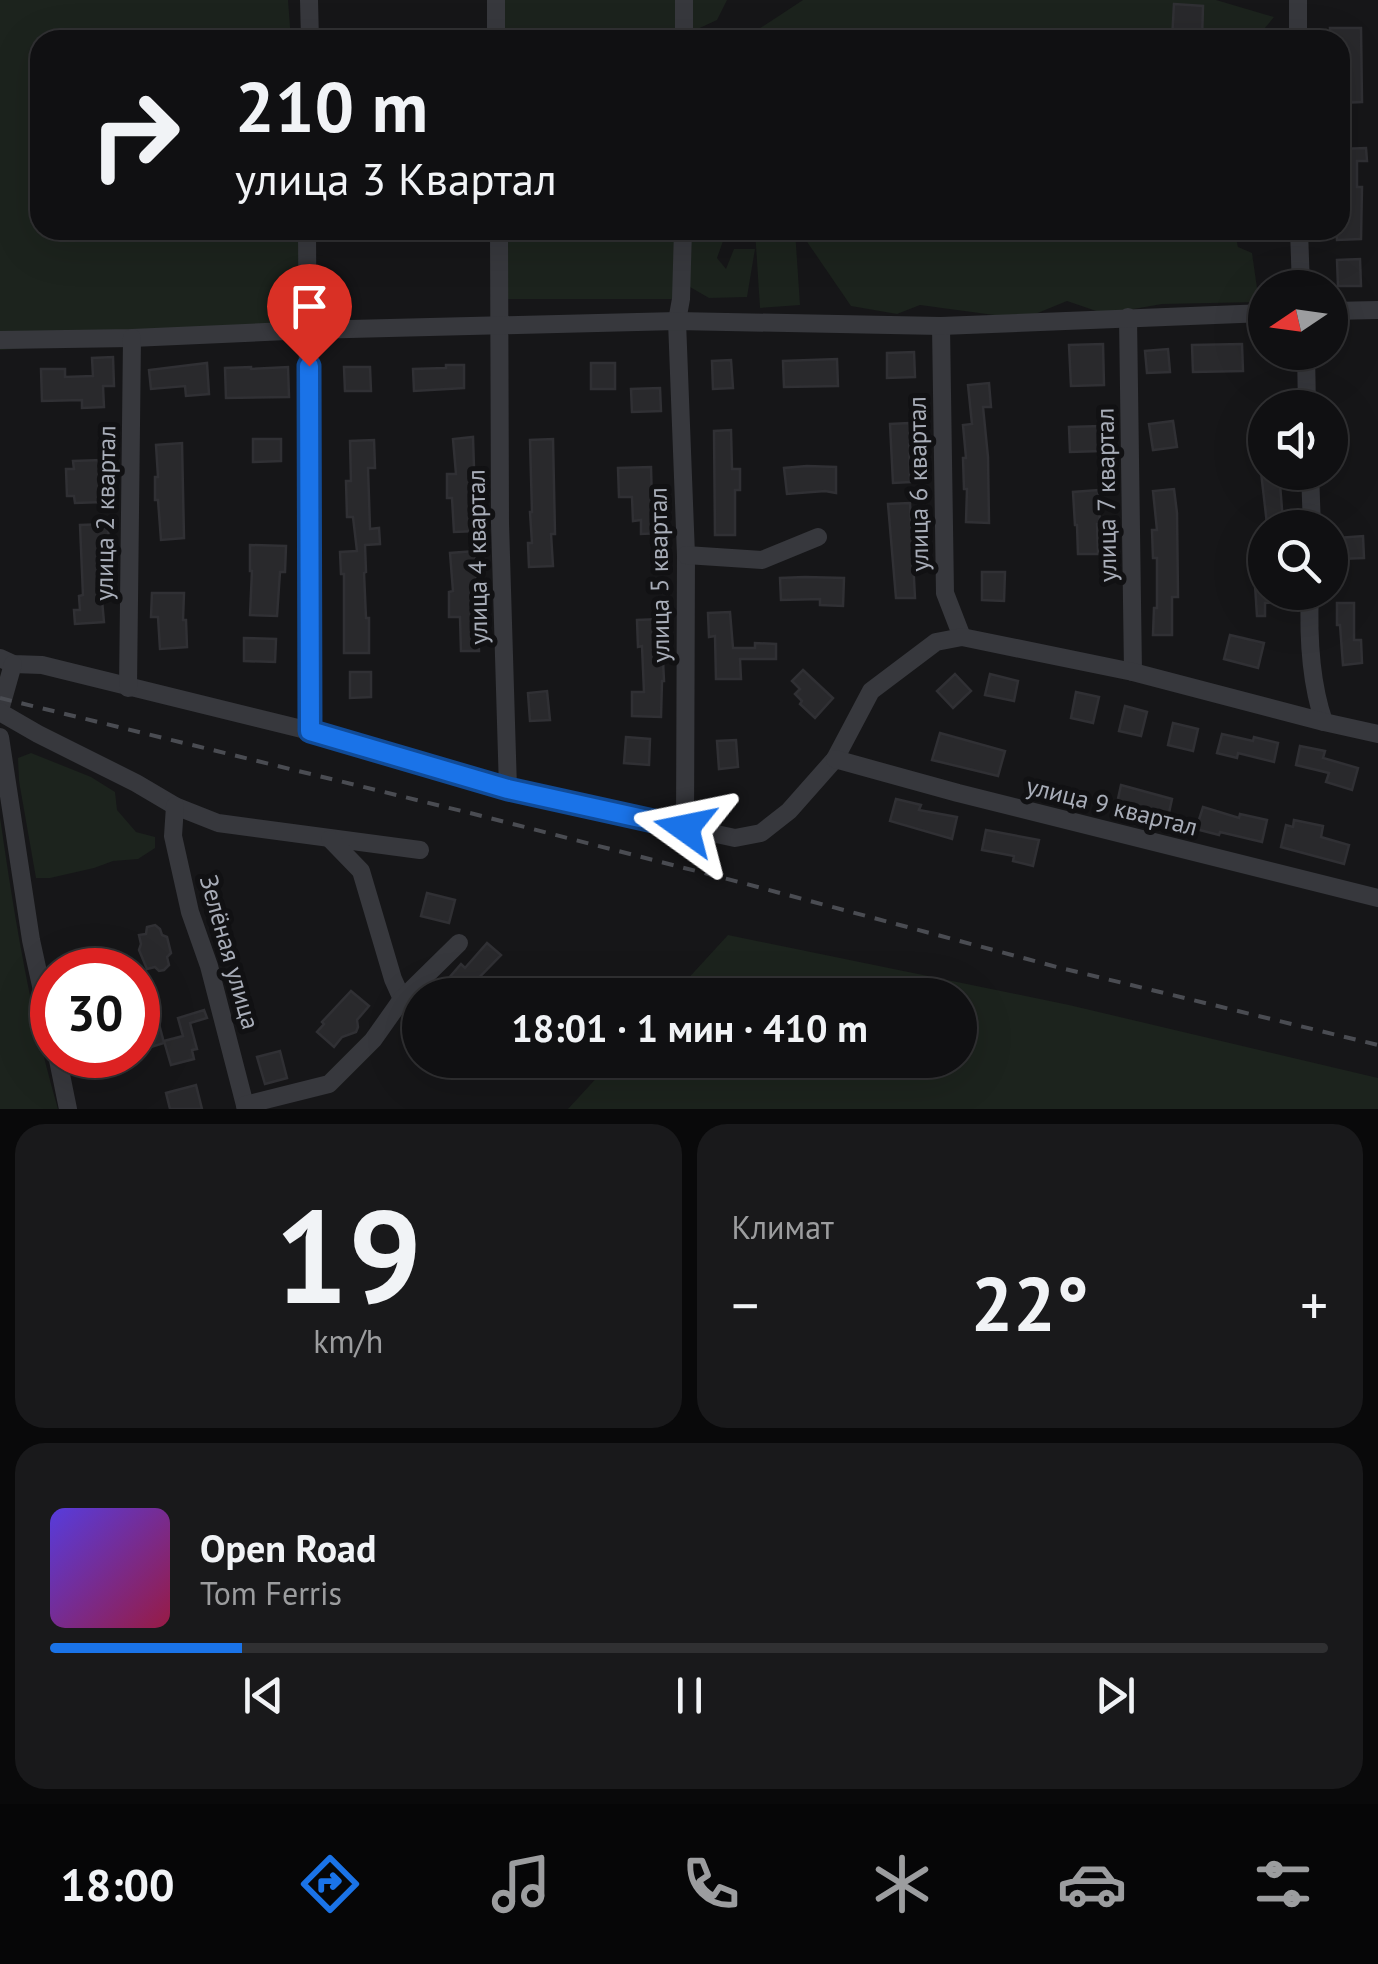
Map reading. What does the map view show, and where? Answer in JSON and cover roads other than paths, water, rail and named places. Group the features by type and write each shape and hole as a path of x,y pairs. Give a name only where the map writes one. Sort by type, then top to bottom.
{"street":[{"path":"309,0 310,30"},
{"path":"496,0 496,30"},
{"path":"684,0 684,30"},
{"path":"1298,0 1298,30"},
{"path":"307,240 310,731"},
{"name":"улица 4 квартал","path":"499,240 500,523 508,789"},
{"name":"улица 5 квартал","path":"682,240 681,299 676,322 686,555 685,828"},
{"path":"1299,240 1300,270"},
{"path":"1348,311 1378,310"},
{"path":"0,340 676,322 941,326 1248,313"},
{"name":"улица 7 квартал","path":"1128,317 1133,672"},
{"name":"улица 6 квартал","path":"941,326 944,593 962,638"},
{"name":"улица 2 квартал","path":"128,688 132,338"},
{"path":"686,555 762,560 818,537"},
{"path":"1309,610 1316,697 1324,722"},
{"path":"420,850 218,822 175,806 0,711 7,661 42,665 310,731 508,789 735,838 760,833 790,811 835,759 870,690 936,642 962,638 1133,672 1378,734"},
{"path":"0,737 33,948"},
{"name":"улица 9 квартал","path":"835,759 958,794 1378,898"},
{"name":"Зелёная улица","path":"175,806 174,836 190,912 209,966 246,1107"},
{"path":"246,1107 329,1084 373,1040 402,999 361,871 330,839"},
{"path":"424,978 460,943"},
{"path":"62,1078 68,1109"}],"railway":[{"path":"0,698 474,814 1057,967 1378,1045"}]}
